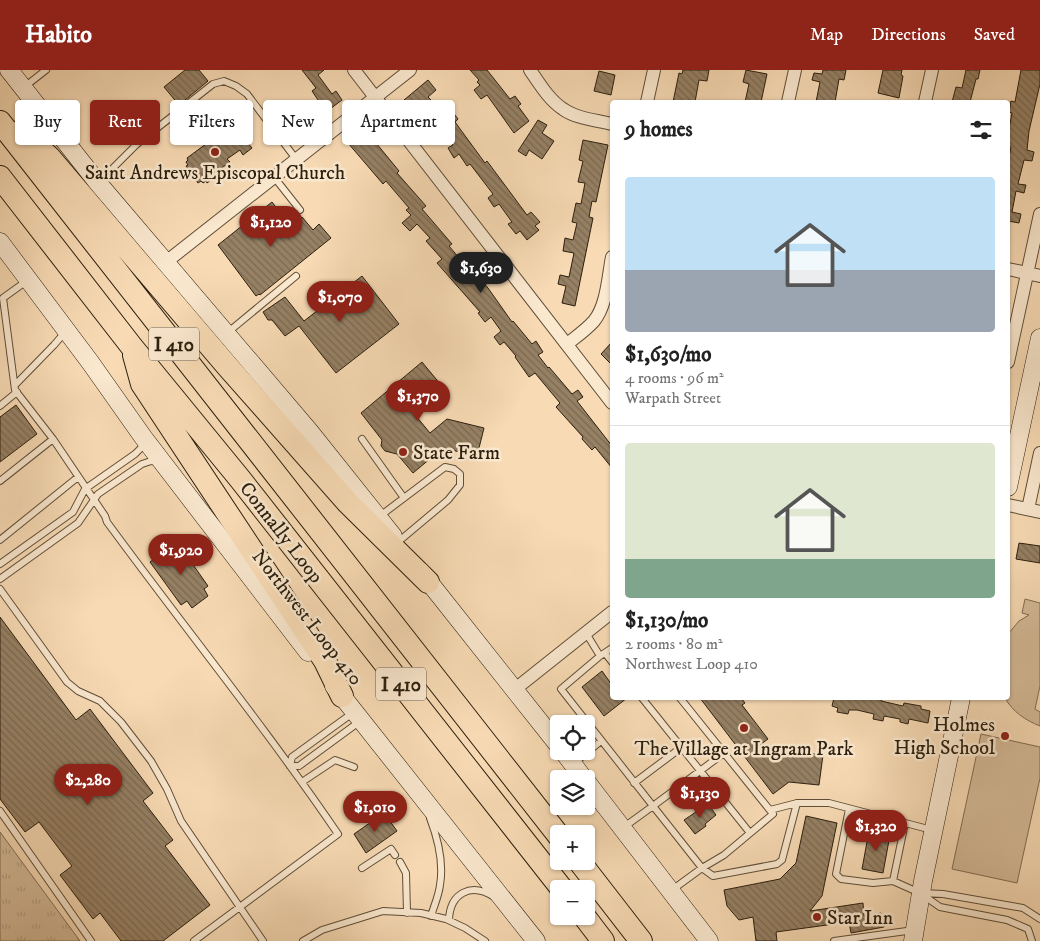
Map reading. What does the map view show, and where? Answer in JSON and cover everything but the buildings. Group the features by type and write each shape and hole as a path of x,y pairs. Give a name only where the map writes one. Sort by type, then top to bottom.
{"highway":[{"path":"0,111 49,157 215,353 348,503 428,582"},
{"name":"Connally Loop","path":"0,122 550,825"},
{"name":"Connally Loop","path":"0,177 555,880"},
{"path":"132,346 142,384 325,661 352,709"},
{"path":"586,870 642,941"},
{"path":"591,925 602,940"}],"main road":[{"path":"9,70 98,183 315,438 550,735"},
{"name":"Northwest Loop 410","path":"0,242 29,279 143,437 352,709 536,941"},
{"path":"1010,478 1040,338"},
{"path":"914,936 920,893 962,700"},
{"path":"570,760 577,770"},
{"path":"595,793 709,941"}],"street":[{"path":"354,70 610,399"},
{"path":"166,262 410,70"},
{"path":"530,70 548,94 563,109 577,116 610,124"},
{"path":"647,100 654,70"},
{"path":"788,100 795,70"},
{"path":"925,100 932,70"},
{"path":"1010,353 1040,214"},
{"path":"567,344 598,315 603,302 610,268"},
{"path":"1010,269 1040,276"},
{"path":"1010,505 1034,510 1040,453"},
{"path":"514,690 610,614"}],"lane":[{"path":"23,88 46,70"},
{"path":"98,183 137,144 213,84 224,81 236,86 247,94 296,160"},
{"path":"274,177 300,210"},
{"path":"226,334 296,276"},
{"path":"29,279 1,298 16,388 53,439 107,522 275,744 338,834 194,941"},
{"path":"0,406 66,330"},
{"path":"0,564 73,512 85,489 136,454 143,437"},
{"path":"0,481 53,439"},
{"path":"362,440 404,498"},
{"path":"0,580 78,523 98,494 142,464 151,461 163,463"},
{"path":"378,517 445,467 454,469 460,474 460,485 448,500 398,542"},
{"path":"0,540 78,477"},
{"path":"0,589 67,682 78,691 100,701 121,722 151,761 167,789 181,821 263,941"},
{"path":"586,633 602,654 610,660"},
{"path":"610,649 561,689 702,868 712,876 777,864 782,860 798,803"},
{"path":"644,700 750,833"},
{"path":"671,891 702,868 724,855 774,814 682,700"},
{"path":"290,766 292,757 352,709"},
{"path":"290,766 299,766 352,709"},
{"path":"595,744 601,741"},
{"path":"634,783 682,747"},
{"path":"623,828 724,753"},
{"path":"302,782 335,760 354,766"},
{"path":"417,792 431,819 440,855 440,887 431,916"},
{"path":"770,810 798,803 829,804 933,830"},
{"path":"850,809 836,874 840,879 873,883 893,881 920,893 940,907 1007,920 1028,929 1032,941"},
{"path":"0,811 91,941"},
{"path":"893,881 905,823"},
{"path":"362,868 391,849 395,854"},
{"path":"400,862 406,872 407,913"},
{"path":"449,920 450,906 453,900 467,891 484,892 507,905"},
{"path":"920,893 943,894 1023,908 1040,919"},
{"path":"303,941 322,930 383,912 407,913 449,920 484,941"},
{"path":"834,941 914,936"}],"green space":[{"path":"1025,599 1040,603 1040,686 1035,709 1040,712 1040,726 1020,715 1007,700 1010,700 1010,632 1019,621 1029,615 1022,613"},
{"path":"981,734 1040,747 1040,778 1017,883 952,869"},
{"path":"0,832 80,941 0,941"}],"place":[{"name":"Saint Andrews Episcopal Church","path":"215,152"},
{"name":"State Farm","path":"403,452"},
{"name":"The Village at Ingram Park","path":"744,728"},
{"name":"Holmes High School","path":"1005,736"},
{"name":"Star Inn","path":"817,917"}]}
